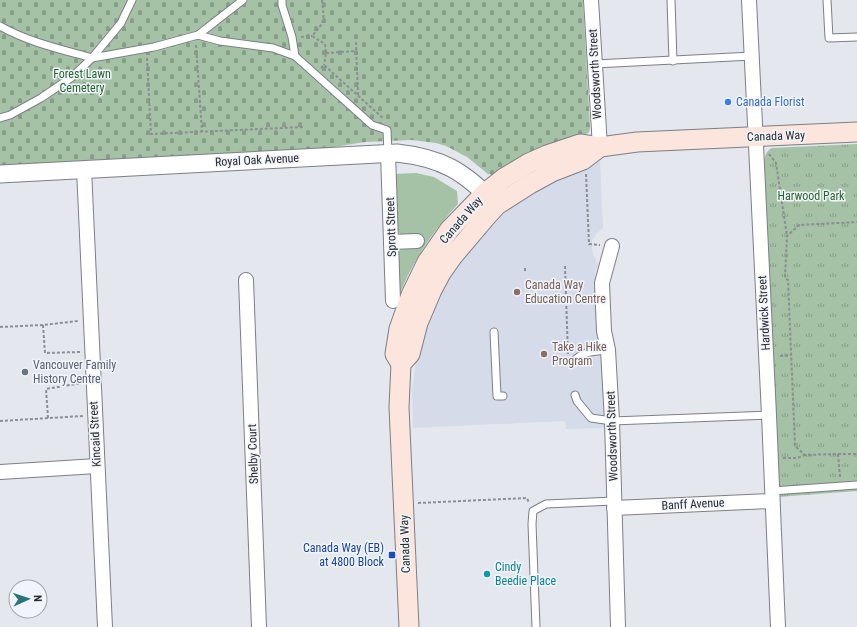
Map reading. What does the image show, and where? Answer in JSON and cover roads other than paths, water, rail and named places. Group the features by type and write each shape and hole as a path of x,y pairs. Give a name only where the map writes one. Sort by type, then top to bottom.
{"main road":[{"name":"Canada Way","path":"409,627 399,407 401,364 395,354 399,329 411,295 427,262 450,229 491,199 504,178 529,163 547,155 580,144 600,147 637,142 762,144 857,132"}],"street":[{"name":"Woodsworth Street","path":"592,0 600,147"},
{"name":"Hardwick Street","path":"749,0 752,56 762,144 769,415 778,627"},
{"name":"Royal Oak Avenue","path":"0,174 388,153 429,158 464,175 491,199"},
{"name":"Sprott Street","path":"388,153 393,301"},
{"name":"Kincaid Street","path":"84,170 104,627"},
{"path":"391,242 416,241"},
{"name":"Woodsworth Street","path":"612,246 602,283 604,331 608,350 612,421 618,627"},
{"name":"Shelby Court","path":"246,280 260,627"},
{"path":"0,472 97,466"},
{"name":"Banff Avenue","path":"614,504 772,496"}],"lane":[{"path":"0,118 10,115 41,98 72,77 92,58 121,23 132,0"},
{"path":"0,26 16,35 92,58 147,48 197,36 243,0"},
{"path":"282,0 292,37 295,56"},
{"path":"671,0 673,61"},
{"path":"827,0 829,38 857,37"},
{"path":"197,36 220,41 273,48 295,56 372,125 387,130 388,153"},
{"path":"595,64 752,56"},
{"path":"494,332 497,396 503,396"},
{"path":"575,360 580,354 608,350"},
{"path":"575,395 577,401 591,418 612,421 769,415"},
{"path":"772,496 857,485"},
{"path":"536,627 532,524 533,511 546,504 614,504"}],"place":[{"name":"Canada Florist","path":"728,102"},
{"name":"Canada Way Education Centre","path":"517,292"},
{"name":"Take a Hike Program","path":"544,354"},
{"name":"Vancouver Family History Centre","path":"25,372"},
{"name":"Canada Way (EB) at 4800 Block","path":"392,555"},
{"name":"Cindy Beedie Place","path":"487,574"}],"park label":[{"name":"Forest Lawn Cemetery","path":"82,81"},
{"name":"Harwood Park","path":"811,196"}]}
